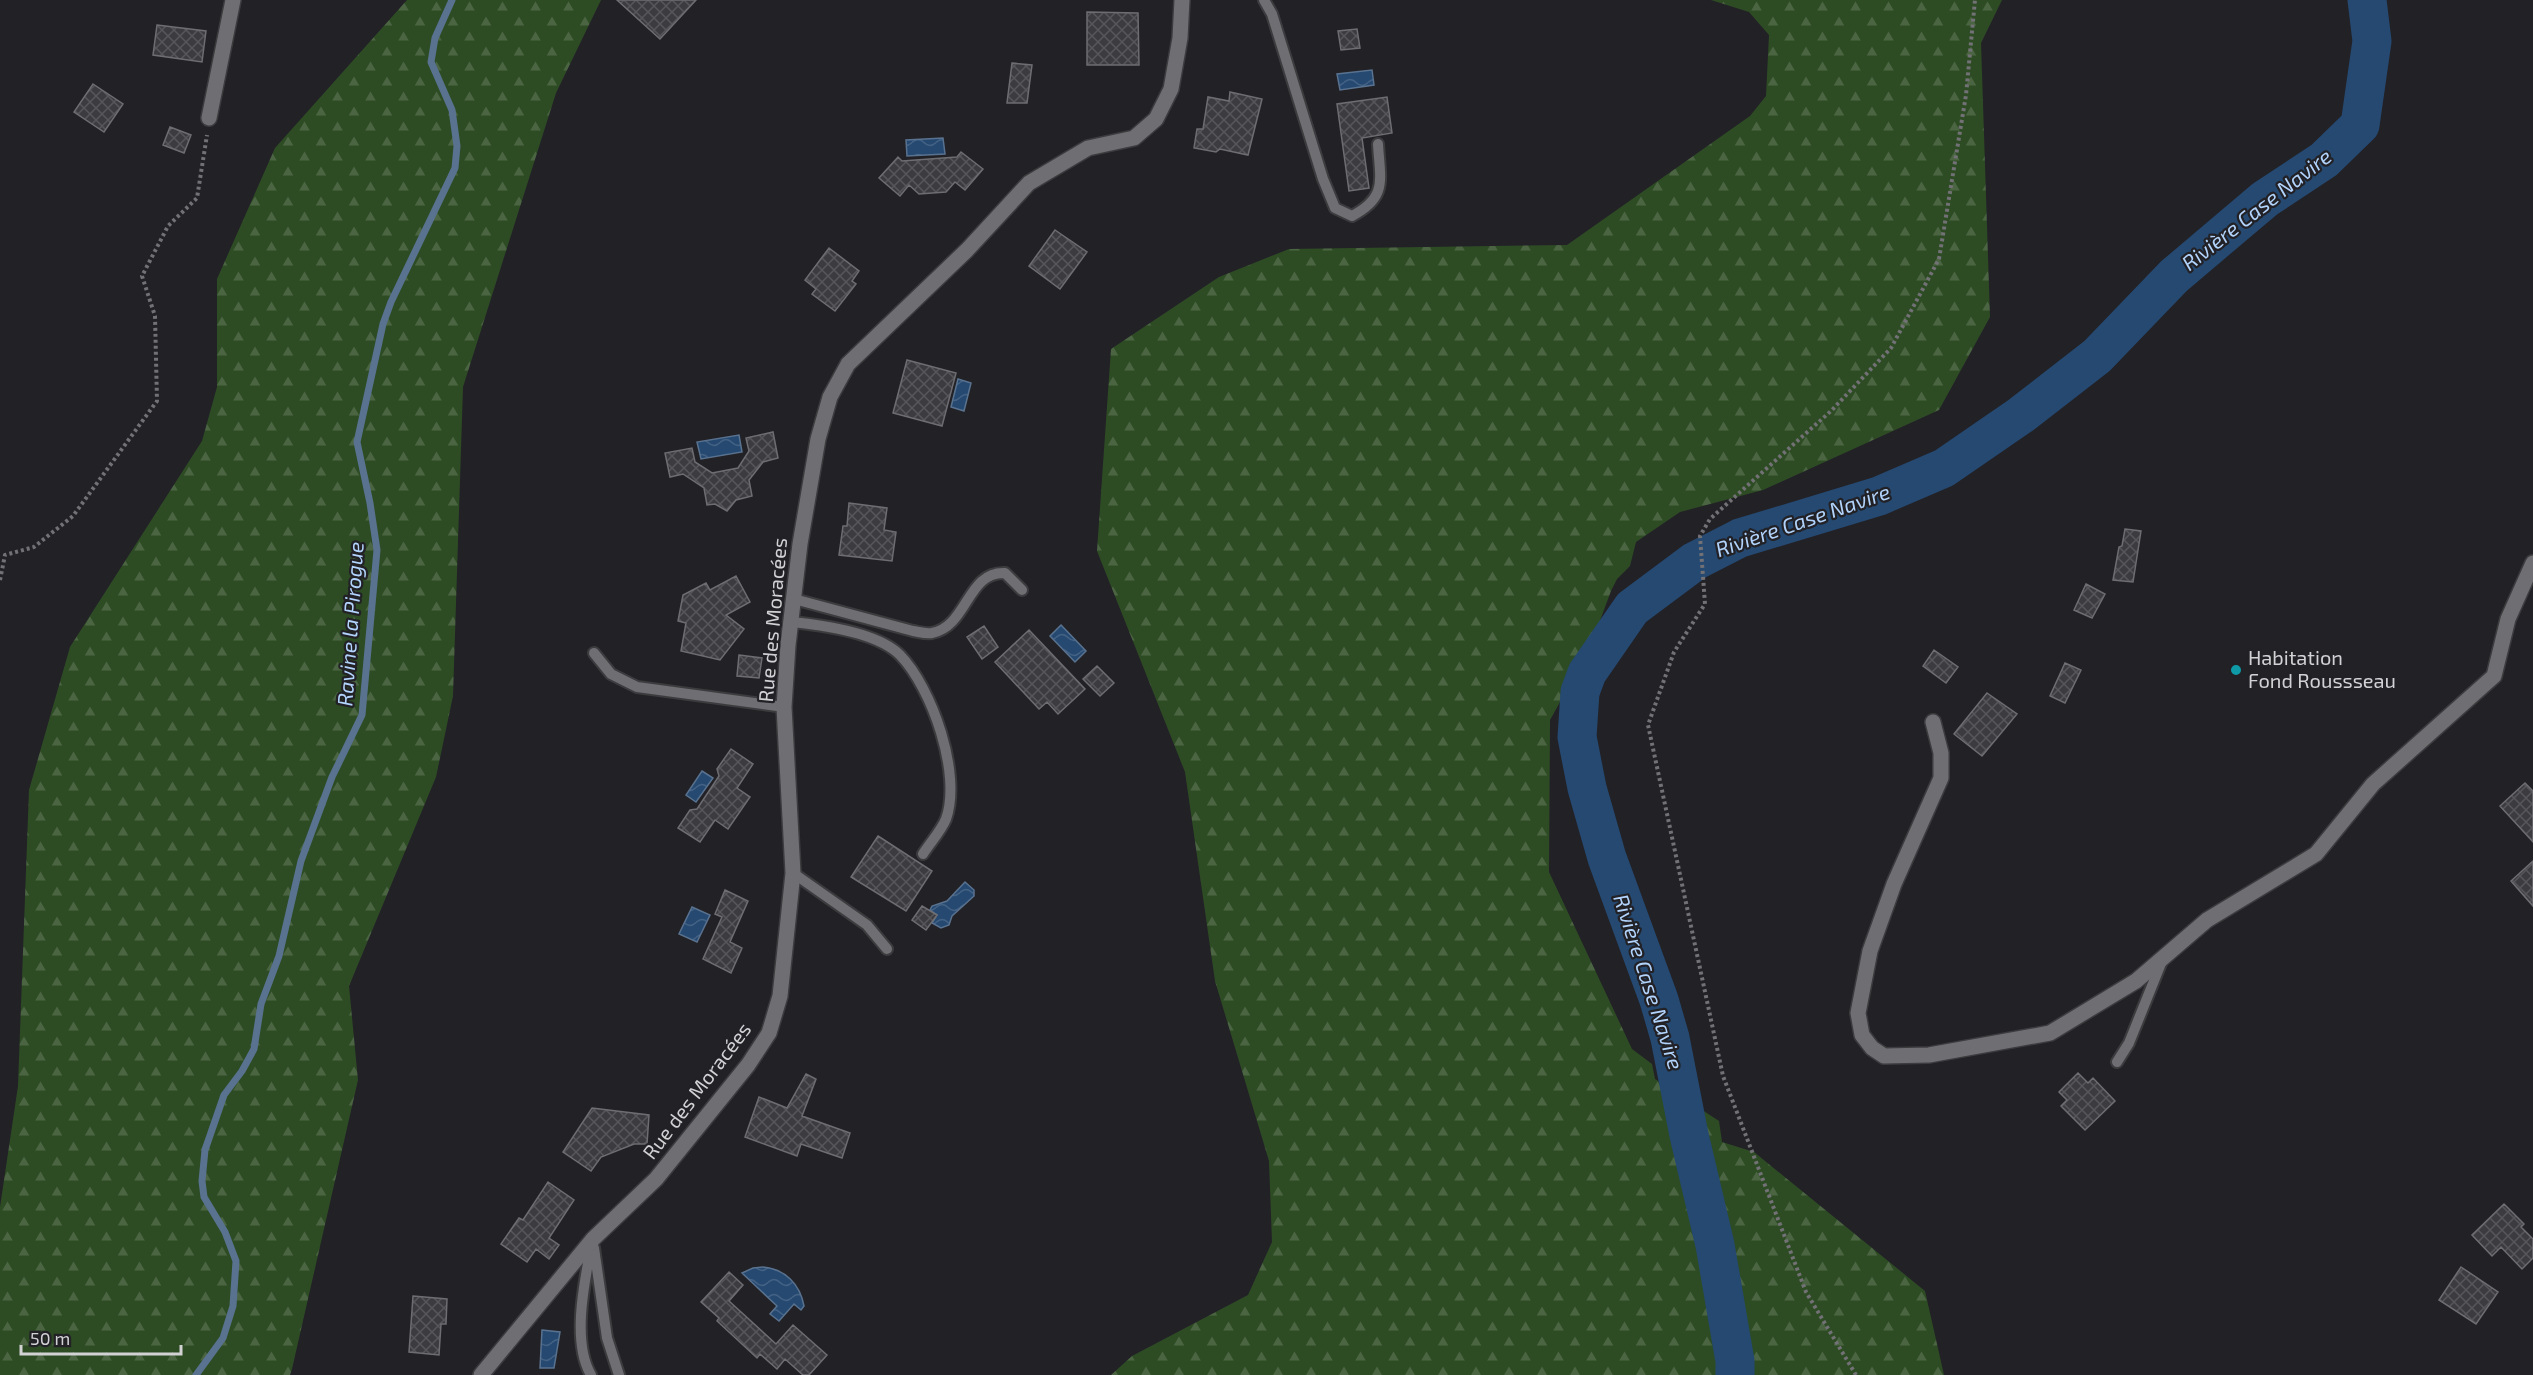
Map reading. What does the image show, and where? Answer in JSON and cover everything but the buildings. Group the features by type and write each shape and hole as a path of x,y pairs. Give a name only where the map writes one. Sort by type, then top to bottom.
{"street":[{"path":"209,118 233,0"},
{"name":"Rue des Moracées","path":"481,1375 593,1239 656,1179 748,1065 769,1033 780,996 793,873 784,707 791,622 800,544 818,439 830,397 848,364 967,250 1029,183 1088,148 1134,138 1156,119 1171,88 1180,38 1182,0"},
{"path":"1933,723 1941,753 1941,778 1894,885 1874,940 1858,1013 1862,1035 1872,1048 1884,1056 1911,1056 1992,1045 2050,1033 2136,981 2207,920 2316,854 2373,784 2494,676 2508,619 2533,563"}],"lane":[{"path":"1264,0 1272,14 1323,179 1335,208 1352,216 1367,208 1380,190 1378,144"},
{"path":"794,599 913,631 931,633 947,627 983,579 993,572 1005,573 1022,590"},
{"path":"791,622 862,634 900,655 921,685 938,722 948,756 950,792 946,819 923,854"},
{"path":"594,654 612,674 637,687 784,707"},
{"path":"793,873 867,925 887,949"},
{"path":"2117,1062 2129,1043 2163,958"},
{"path":"591,1375 583,1361 582,1293 593,1239"},
{"path":"593,1239 607,1338 619,1375"}],"path":[{"path":"1856,1375 1806,1292 1723,1076 1648,725 1674,652 1705,604 1700,536 1710,519 1831,411 1891,348 1939,259 1966,95 1975,0"},
{"path":"0,580 5,555 34,547 73,516 157,401 155,316 142,276 168,226 197,198 209,118"}],"green space":[{"path":"407,0 601,0 556,93 463,387 453,696 436,777 349,986 358,1080 292,1369 290,1375 0,1375 0,1207 18,1086 29,790 70,647 202,441 217,387 217,279 275,148"},
{"path":"1711,0 2002,0 1981,43 1990,317 1939,410 1763,490 1680,512 1636,542 1630,566 1617,579 1589,650 1550,720 1549,872 1632,1049 1652,1064 1655,1079 1719,1121 1722,1142 1754,1152 1925,1291 1944,1375 1111,1375 1132,1356 1248,1295 1272,1242 1269,1161 1215,981 1185,772 1097,551 1111,349 1219,277 1289,249 1567,245 1750,116 1766,96 1769,35 1749,12"}],"water":[{"path":"1372,70 1374,85 1340,90 1337,74"},
{"path":"943,138 945,154 907,156 906,140"},
{"path":"958,379 971,383 964,411 951,407"},
{"path":"739,435 742,452 701,459 697,442"},
{"path":"1061,625 1086,651 1075,662 1050,636"},
{"path":"702,771 713,778 696,802 686,795"},
{"path":"965,882 974,890 974,896 952,916 949,925 941,928 932,923 937,915 930,910 932,906 947,901"},
{"path":"692,907 710,915 697,942 679,934"},
{"path":"763,1267 785,1274 790,1279 802,1298 804,1306 801,1310 794,1304 779,1321 770,1314 777,1306 742,1273"},
{"path":"542,1330 560,1332 554,1368 540,1368"}],"waterway":[{"name":"Ravine la Pirogue","path":"196,1375 223,1338 233,1306 236,1261 225,1232 204,1197 202,1181 205,1150 224,1095 242,1071 254,1049 261,1004 279,956 301,861 332,777 362,715 377,550 357,442 383,324 391,302 455,168 457,146 452,110 431,62 435,38 452,0"},
{"name":"Rivière Case Navire","path":"1735,1375 1735,1361 1715,1245 1689,1135 1670,1038 1659,1000 1607,858 1587,788 1577,737 1580,692 1587,673 1632,608 1695,561 1740,538 1879,496 1944,468 2021,415 2097,356 2174,276 2265,199 2324,160 2360,125 2372,41 2367,0"}],"place":[{"name":"Habitation Fond Roussseau","path":"2236,670"}]}
